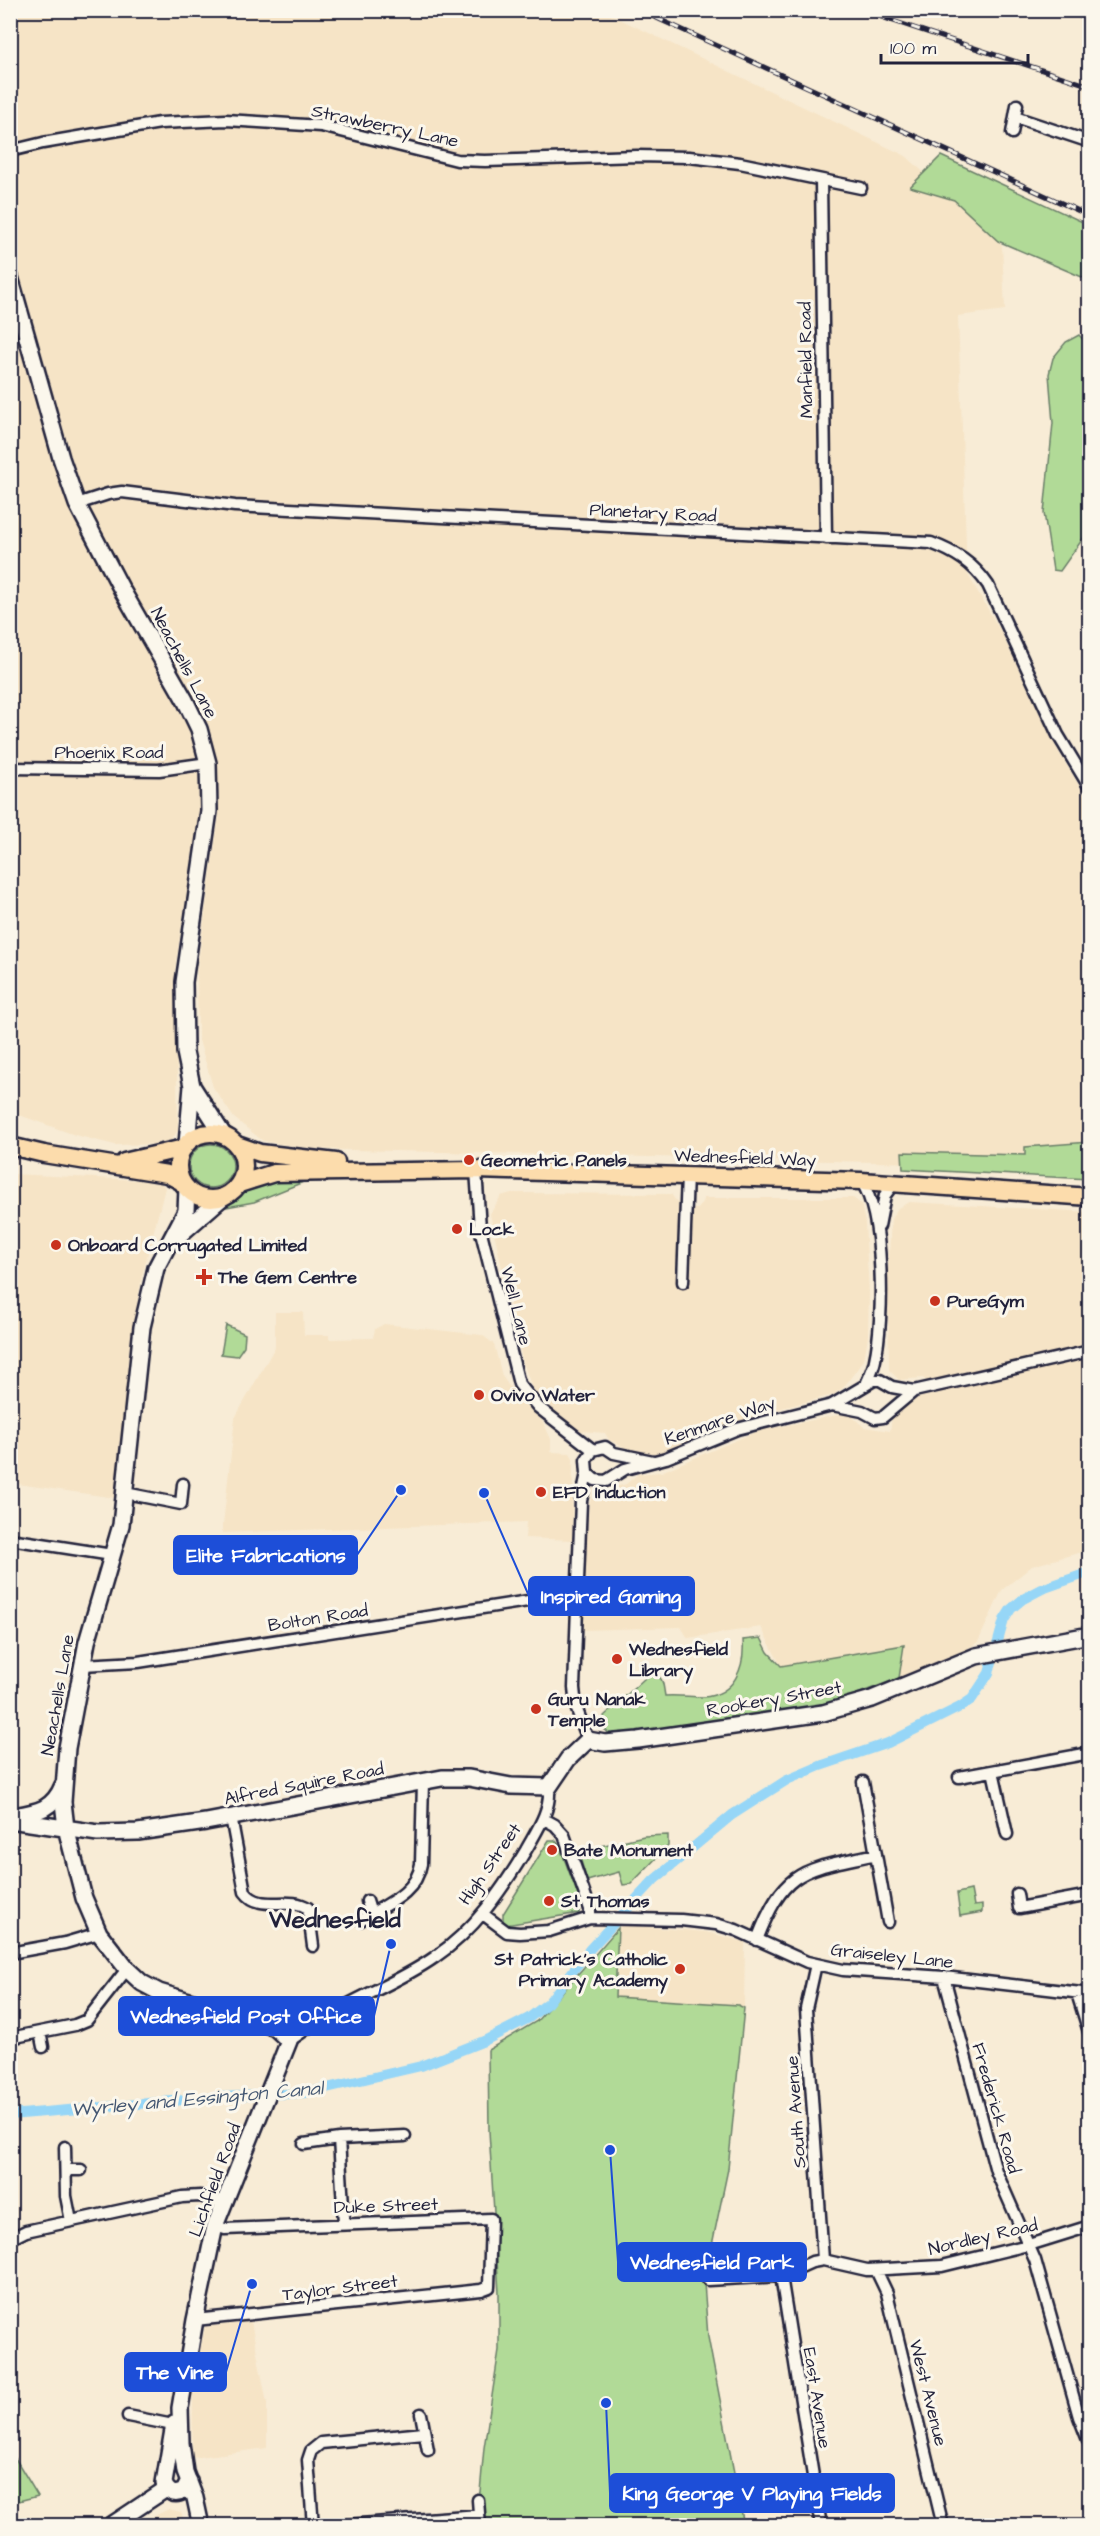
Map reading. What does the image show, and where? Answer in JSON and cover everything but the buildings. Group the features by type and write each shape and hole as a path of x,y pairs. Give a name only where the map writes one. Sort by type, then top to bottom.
{"main road":[{"path":"10,1146 44,1154 167,1174 203,1198 223,1197 239,1184 244,1164 231,1141 204,1134 185,1146 114,1164"},
{"name":"Wednesfield Way","path":"231,1141 282,1156 400,1170"},
{"path":"184,1185 179,1170 179,1158 185,1146"},
{"name":"Wednesfield Way","path":"239,1184 274,1173 476,1170 861,1181 1089,1197"}],"street":[{"path":"1076,10 1089,13"},
{"path":"1012,133 1017,105"},
{"path":"1015,117 1089,142"},
{"name":"Strawberry Lane","path":"10,151 43,143 160,123 226,120 321,126 457,160 671,156 740,163 861,188"},
{"name":"Manfield Road","path":"821,181 826,538"},
{"name":"Neachells Lane","path":"10,278 14,302 77,504 122,590 185,700 199,729 208,763 209,810 184,982 185,1052 192,1086 185,1146"},
{"name":"Planetary Road","path":"77,504 122,492 235,507 931,543 948,549 972,565 988,585 1048,714 1089,788"},
{"name":"Phoenix Road","path":"10,768 159,770 208,763"},
{"name":"Neachells Lane","path":"192,1086 231,1141"},
{"name":"Well Lane","path":"476,1170 480,1228 517,1377 531,1399 566,1431"},
{"path":"683,1282 687,1175"},
{"path":"861,1181 869,1196 878,1233"},
{"path":"894,1183 885,1195 878,1233 880,1317 875,1361 857,1400 862,1411 869,1417 883,1417 914,1391 1089,1351"},
{"name":"Neachells Lane","path":"184,1185 186,1211 156,1268 142,1327 121,1525 82,1665 67,1748 63,1784 66,1828 84,1898 99,1933 142,1983 159,1992 263,2023 274,2028 289,2041"},
{"name":"Neachells Lane","path":"170,1244 223,1197"},
{"path":"875,1361 895,1392 895,1405"},
{"path":"832,1405 874,1380 914,1391"},
{"path":"832,1405 862,1411"},
{"name":"Kenmare Way","path":"615,1475 625,1469 678,1454 736,1429 832,1405"},
{"path":"566,1431 593,1450"},
{"path":"566,1431 586,1460 591,1477 581,1501 574,1688 576,1707 588,1740"},
{"path":"586,1460 593,1450 605,1447 614,1453 653,1461"},
{"path":"591,1477 606,1481 615,1475 619,1463 614,1453"},
{"path":"125,1493 181,1510 183,1484"},
{"path":"10,1539 112,1555"},
{"name":"Bolton Road","path":"82,1665 138,1662 560,1596"},
{"name":"Rookery Street","path":"588,1740 605,1743 638,1740 841,1709 888,1693 949,1665 976,1656 1089,1635"},
{"name":"High Street","path":"289,2041 326,2016 398,1980 436,1957 483,1914 544,1819 550,1799 549,1787 572,1754 588,1740"},
{"path":"959,1777 1089,1753"},
{"path":"993,1771 1007,1834"},
{"name":"Alfred Squire Road","path":"10,1818 98,1833 138,1832 423,1781 470,1778 511,1786 549,1787"},
{"path":"361,1920 407,1892 418,1876 421,1864 423,1781"},
{"path":"863,1782 888,1922"},
{"path":"10,1818 43,1811 54,1803 63,1784"},
{"path":"231,1817 245,1892 257,1902 301,1904 308,1908 313,1946"},
{"path":"544,1819 555,1825 564,1835 590,1909 590,1918"},
{"path":"757,1940 771,1904 793,1879 815,1867 876,1854"},
{"path":"1017,1894 1019,1908 1089,1895"},
{"path":"367,1900 370,1914"},
{"name":"Graiseley Lane","path":"483,1914 507,1932 520,1933 549,1931 590,1918 681,1920 716,1924 816,1964 872,1973 944,1977 1089,1994"},
{"path":"10,1953 65,1943 99,1933"},
{"name":"South Avenue","path":"816,1964 807,2008 823,2260"},
{"path":"10,2038 75,2025 87,2020 127,1968"},
{"name":"Frederick Road","path":"944,1977 996,2171 1042,2282 1070,2386 1089,2445"},
{"path":"1077,1993 1089,2035"},
{"path":"40,2032 43,2047"},
{"name":"Lichfield Road","path":"180,2408 173,2425 167,2472 164,2479 180,2484 180,2408 195,2320 215,2226 289,2041"},
{"path":"304,2144 393,2131 405,2136"},
{"path":"339,2139 344,2223"},
{"path":"65,2146 66,2196 71,2221"},
{"path":"66,2170 81,2170"},
{"path":"10,2239 26,2231 182,2197 200,2196 224,2202"},
{"name":"Duke Street","path":"215,2226 225,2229 491,2219 489,2287"},
{"name":"Nordley Road","path":"823,2260 832,2260 860,2270 942,2266 1089,2226"},
{"path":"708,2280 782,2276 812,2262 823,2260"},
{"name":"West Avenue","path":"876,2270 887,2293 943,2526"},
{"name":"East Avenue","path":"782,2276 821,2526"},
{"name":"Taylor Street","path":"195,2320 481,2290 489,2287"},
{"path":"421,2414 428,2450"},
{"path":"128,2416 173,2425"},
{"path":"313,2526 308,2460 311,2451 321,2443 424,2433"},
{"path":"110,2526 180,2484"},
{"path":"180,2484 195,2526"},
{"path":"180,2484 201,2526"},
{"path":"333,2526 479,2520 478,2500"}],"shaded area":[{"path":"10,11 603,11 906,156 1002,245 1005,310 958,316 967,573 1001,632 1058,751 1089,802 1089,1167 307,1149 263,1141 234,1118 213,1087 198,1037 197,969 219,815 199,817 175,969 178,1130 169,1144 115,1145 75,1135 11,1112"},
{"path":"11,1174 160,1181 165,1188 142,1276 132,1333 116,1498 11,1483"},
{"path":"511,1193 671,1194 682,1209 698,1209 704,1198 853,1198 861,1204 865,1223 869,1293 868,1336 864,1360 843,1388 833,1395 755,1415 659,1453 636,1453 609,1440 605,1433 581,1431 562,1419 532,1388 522,1359 490,1214 501,1196"},
{"path":"909,1202 1089,1212 1089,1550 1032,1566 1002,1590 978,1642 964,1651 899,1678 903,1645 781,1666 761,1627 688,1638 681,1627 582,1630 589,1502 596,1493 626,1484 638,1474 661,1472 758,1431 848,1413 864,1427 890,1431 892,1417 914,1399 939,1393 923,1378 899,1380 889,1370 888,1272 891,1219 898,1208"},
{"path":"275,1312 303,1312 304,1335 329,1335 329,1339 373,1338 375,1329 384,1324 482,1335 494,1344 502,1376 513,1392 543,1422 551,1439 551,1452 570,1453 573,1458 572,1540 525,1538 526,1522 222,1533 235,1418 275,1347"},
{"name":"St Patrick's Catholic Primary Academy","path":"623,1925 706,1932 745,1942 744,2008 738,2005 614,1997 618,1928"},
{"path":"251,2322 267,2403 267,2448 192,2458 193,2388 205,2327"},
{"path":"169,2509 181,2512 186,2525 135,2525"}],"green space":[{"path":"941,156 1089,225 1089,280 998,241 954,200 910,187"},
{"path":"1079,335 1089,346 1089,530 1060,571 1053,570 1044,513 1053,423 1049,374 1053,358 1066,342"},
{"path":"1089,1142 1089,1179 903,1169 902,1152 1025,1155 1025,1147"},
{"path":"211,1144 220,1145 227,1150 232,1157 232,1175 227,1182 220,1187 211,1188 202,1187 195,1182 190,1175 189,1166 190,1157 195,1150 202,1145"},
{"path":"306,1177 306,1181 254,1202 221,1208 255,1185 267,1180"},
{"path":"226,1325 245,1334 244,1346 237,1356 221,1354"},
{"path":"761,1638 768,1652 781,1666 904,1645 899,1678 844,1699 787,1712 630,1735 611,1735 603,1728 604,1716 645,1678 653,1674 661,1679 665,1696 703,1697 723,1691 736,1678 740,1669 743,1640"},
{"path":"668,1835 668,1846 631,1884 623,1885 619,1872 587,1881 578,1851 644,1836"},
{"path":"549,1840 555,1840 559,1845 579,1898 579,1913 506,1925 503,1921 503,1914"},
{"path":"971,1890 974,1906 982,1905 982,1912 960,1916 957,1893"},
{"path":"618,1928 615,1997 738,2005 744,2008 728,2169 704,2283 708,2337 744,2525 477,2525 484,2448 499,2350 499,2293 489,2131 488,2050 537,2021"},
{"path":"11,2457 15,2458 38,2496 11,2503"}],"waterway":[{"name":"Wyrley and Essington Canal","path":"10,2115 219,2097 305,2093 421,2066 484,2041 529,2018 548,2003 589,1950 654,1880 732,1815 787,1780 888,1743 972,1699 989,1673 1004,1620 1011,1609 1023,1599 1042,1589 1090,1572"}],"railway":[{"path":"639,10 1090,216"},
{"path":"860,10 1090,86"}],"place":[{"name":"Geometric Panels","path":"469,1160"},
{"name":"Lock","path":"457,1229"},
{"name":"Onboard Corrugated Limited","path":"56,1245"},
{"name":"The Gem Centre","path":"204,1277"},
{"name":"PureGym","path":"935,1301"},
{"name":"Ovivo Water","path":"479,1395"},
{"name":"Elite Fabrications","path":"401,1490"},
{"name":"EFD Induction","path":"541,1492"},
{"name":"Inspired Gaming","path":"484,1493"},
{"name":"Wednesfield Library","path":"617,1659"},
{"name":"Guru Nanak Temple","path":"536,1709"},
{"name":"Bate Monument","path":"552,1850"},
{"name":"St Thomas","path":"549,1901"},
{"name":"Wednesfield Post Office","path":"391,1944"},
{"name":"St Patrick's Catholic Primary Academy","path":"680,1969"},
{"name":"Wednesfield Park","path":"610,2150"},
{"name":"The Vine","path":"252,2284"},
{"name":"King George V Playing Fields","path":"606,2403"}],"district":[{"name":"Wednesfield","path":"335,1920"}]}
